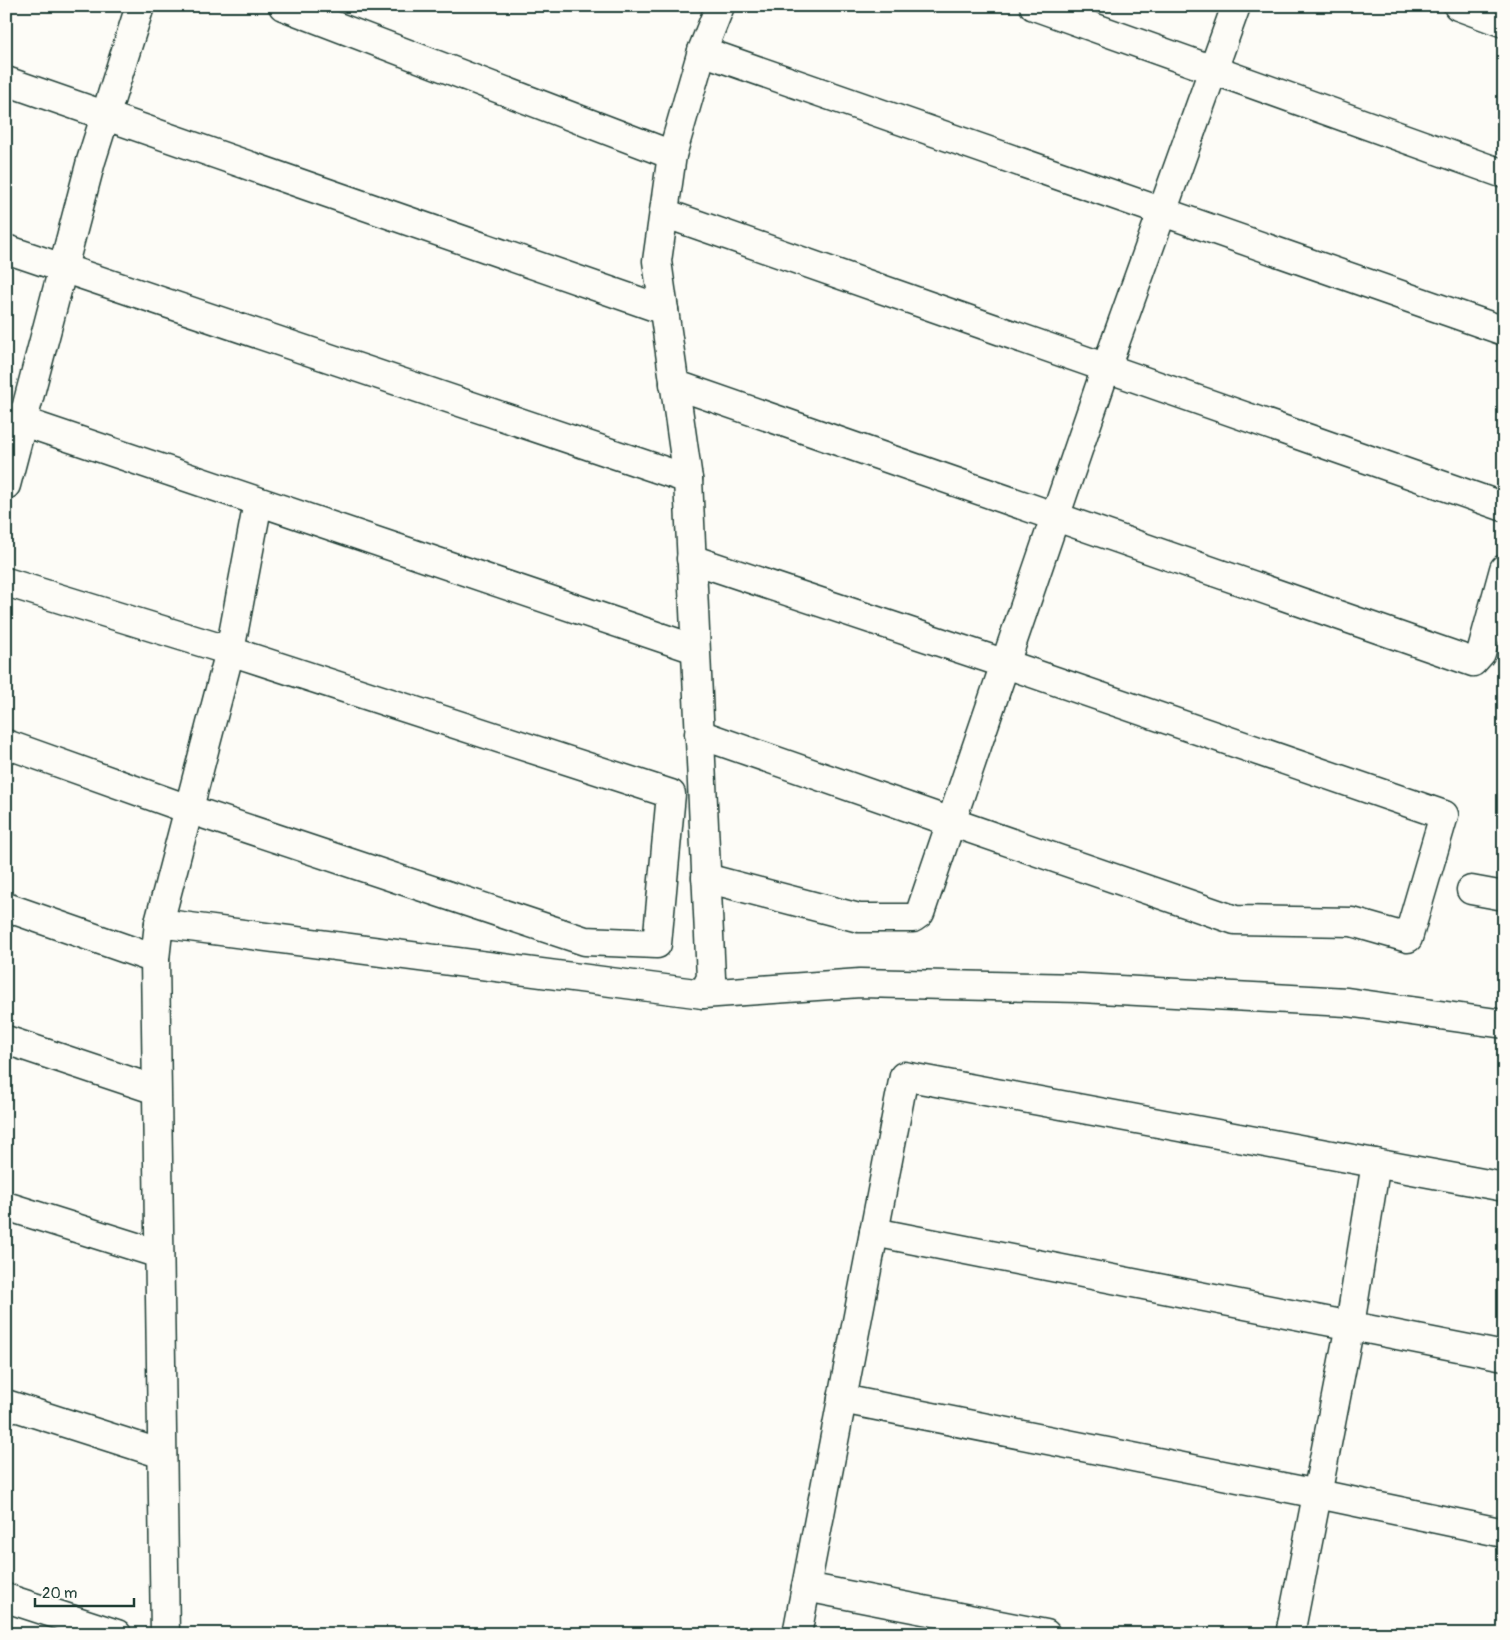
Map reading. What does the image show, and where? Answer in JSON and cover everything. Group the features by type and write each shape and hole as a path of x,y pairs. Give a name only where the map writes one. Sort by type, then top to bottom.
{"street":[{"path":"6,485 14,419 63,268 91,161 140,6"},
{"path":"284,6 672,155"},
{"path":"703,994 710,978 688,479 657,261 672,155 702,51 720,6"},
{"path":"1034,6 1504,174"},
{"path":"706,878 859,918 913,918 920,913 1106,368 1236,6"},
{"path":"1458,6 1504,23"},
{"path":"702,51 1504,331"},
{"path":"6,81 664,310"},
{"path":"664,213 1504,507"},
{"path":"6,248 688,479"},
{"path":"674,384 1474,662 1481,653 1504,569"},
{"path":"14,419 695,649"},
{"path":"165,1634 155,958 159,922 230,651 258,502"},
{"path":"691,559 1006,664 1444,815 1408,938 1352,922 1235,920 699,734"},
{"path":"6,582 230,651 671,794 657,944 584,941 188,809 6,744"},
{"path":"1471,890 1504,896"},
{"path":"6,907 155,958"},
{"path":"159,922 703,994 860,983 1081,988 1347,1002 1504,1024"},
{"path":"6,1040 156,1090"},
{"path":"797,1634 904,1076 1504,1187"},
{"path":"1290,1634 1350,1325 1376,1163"},
{"path":"6,1206 159,1254"},
{"path":"874,1232 1504,1356"},
{"path":"842,1399 1318,1494 1504,1534"},
{"path":"6,1404 162,1454"},
{"path":"806,1587 1046,1634"},
{"path":"6,1598 117,1634"}]}
